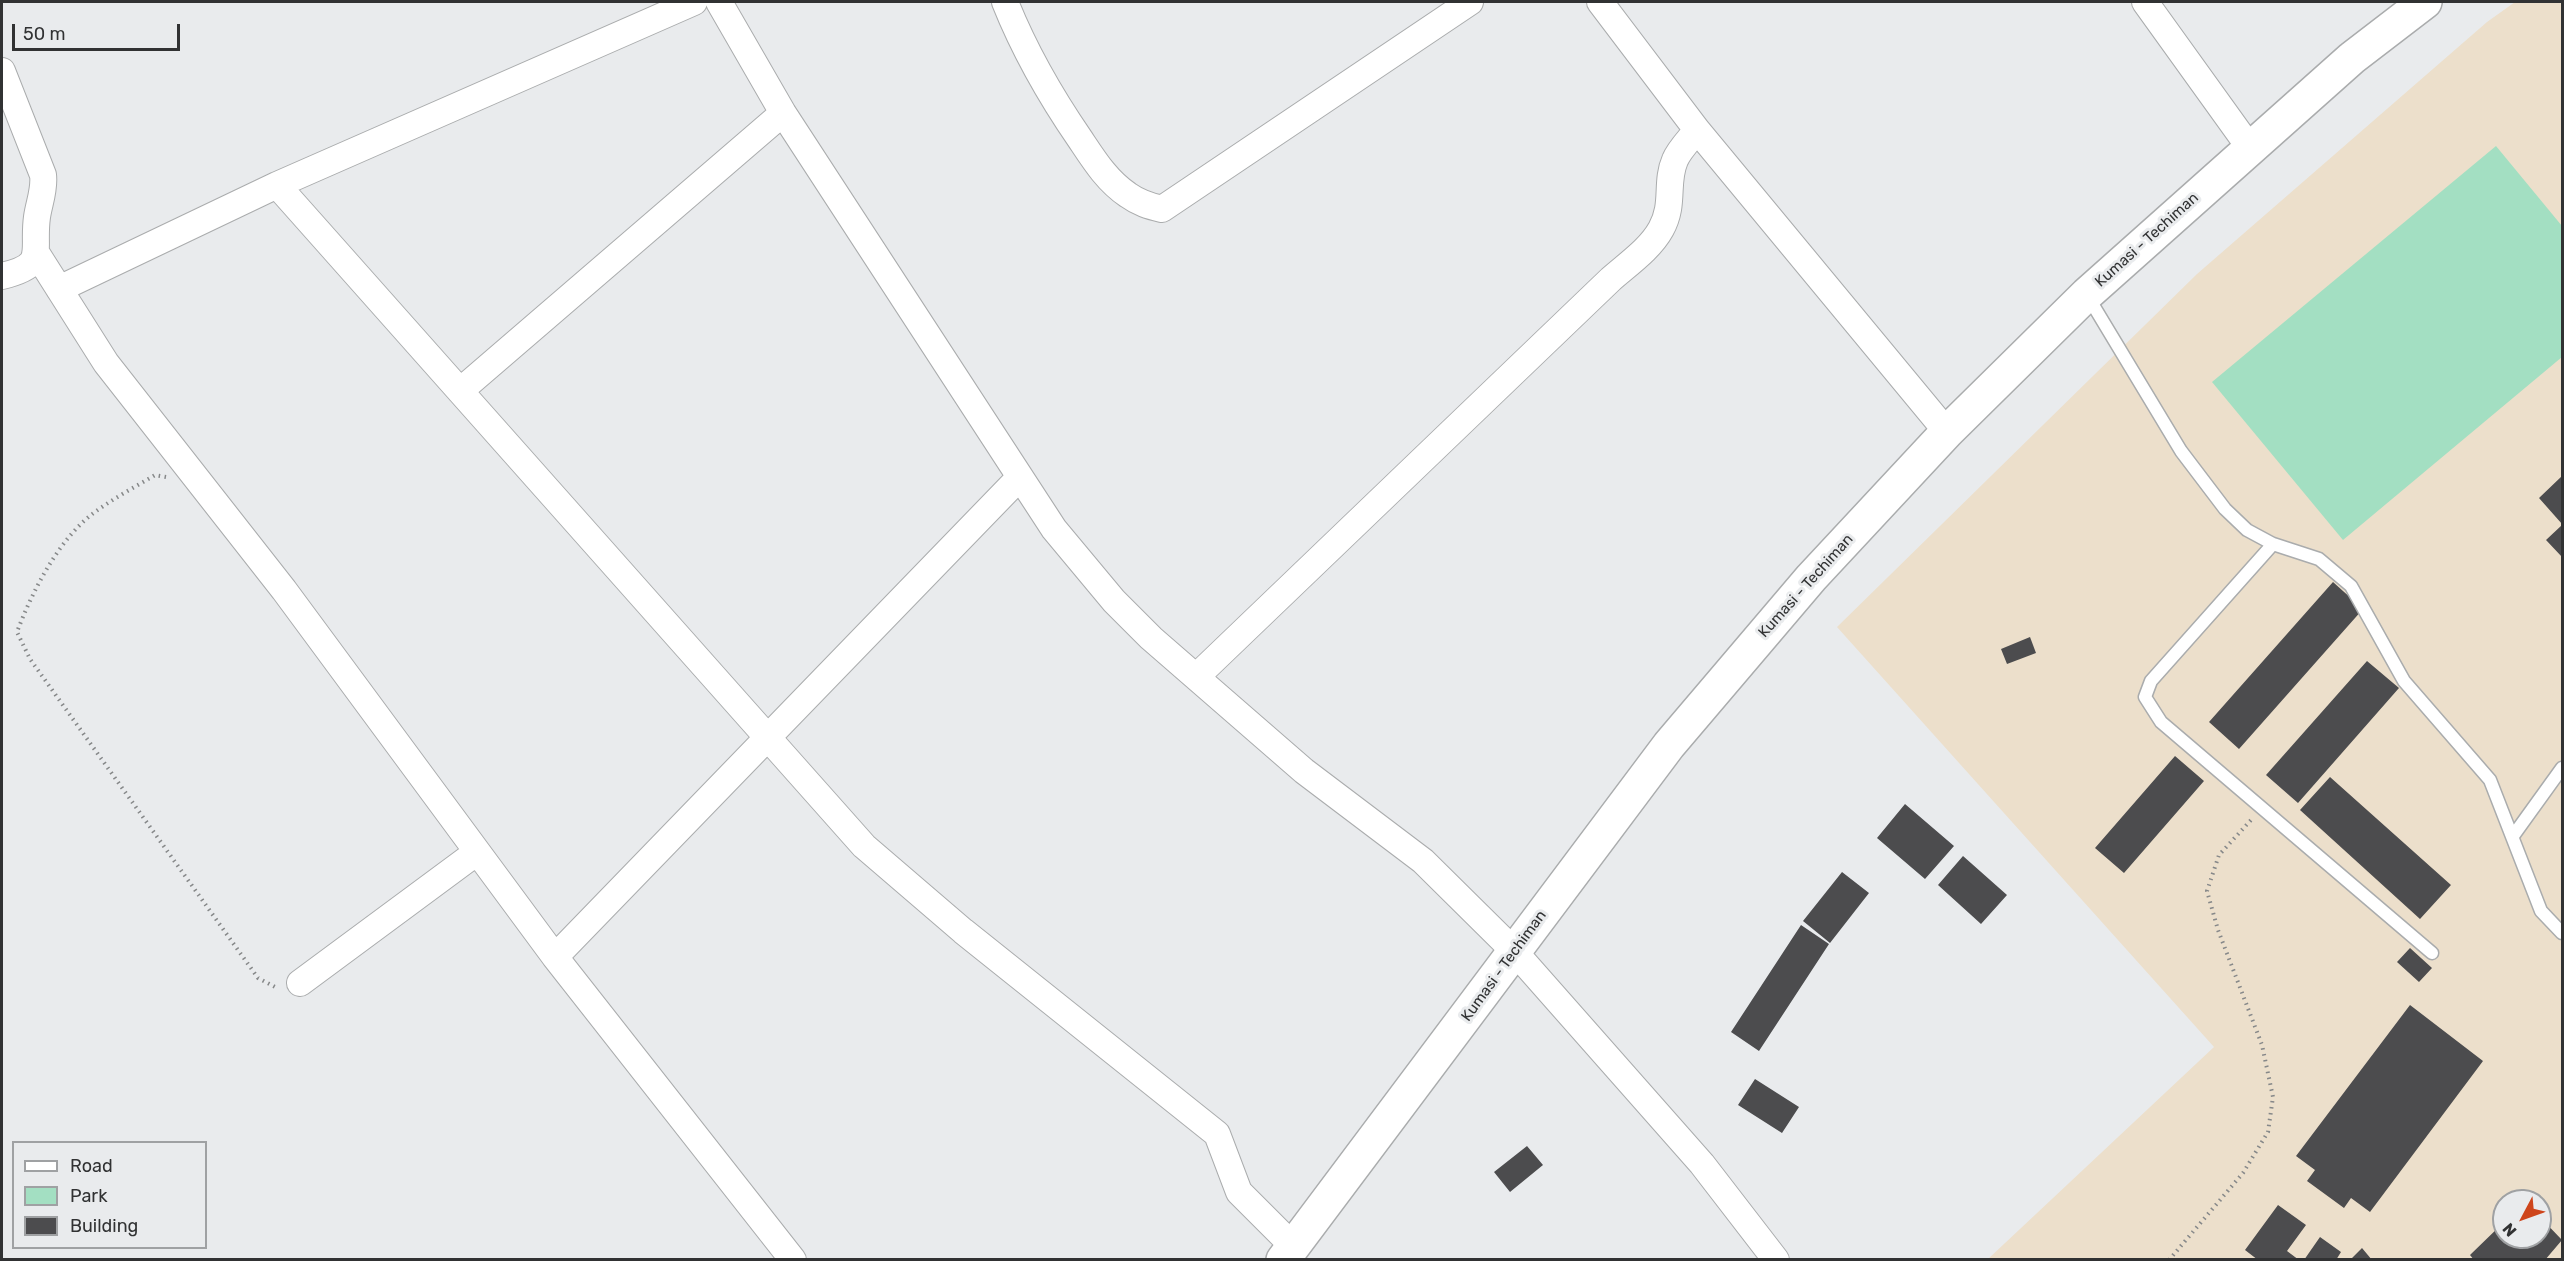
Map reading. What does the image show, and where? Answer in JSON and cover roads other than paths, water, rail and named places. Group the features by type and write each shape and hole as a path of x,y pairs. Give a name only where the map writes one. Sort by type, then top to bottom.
{"highway":[{"name":"Kumasi - Techiman","path":"1288,1253 1684,727 1811,579 1947,432 2087,294 2352,58 2425,2"}],"street":[{"path":"59,289 277,185 694,2"},
{"path":"720,2 783,113 1054,529 1114,601 1196,677 1304,771 1423,861 1514,951 1702,1164 1776,1260"},
{"path":"1005,2 1023,47 1093,159 1110,180 1126,194 1141,204 1162,209 1470,2"},
{"path":"1600,2 1697,130 1947,432"},
{"path":"2145,2 2250,148"},
{"path":"2,71 43,175 44,185 36,223 37,254 105,363 284,590 555,957 793,1260"},
{"path":"460,391 783,113"},
{"path":"1196,677 1593,295 1653,242 1662,228 1670,207 1670,179 1675,159 1697,130"},
{"path":"277,185 864,846 963,931 1217,1134 1239,1192 1288,1253"},
{"path":"2,276 26,268 37,254"},
{"path":"555,957 1020,477"},
{"path":"300,982 477,852"}],"lane":[{"path":"2087,294 2181,452 2225,509 2247,530 2273,544 2319,559 2351,586 2404,681 2490,780 2541,911 2562,933"},
{"path":"2273,544 2151,681 2145,697 2161,722 2432,953"},
{"path":"2513,836 2562,768"}]}
